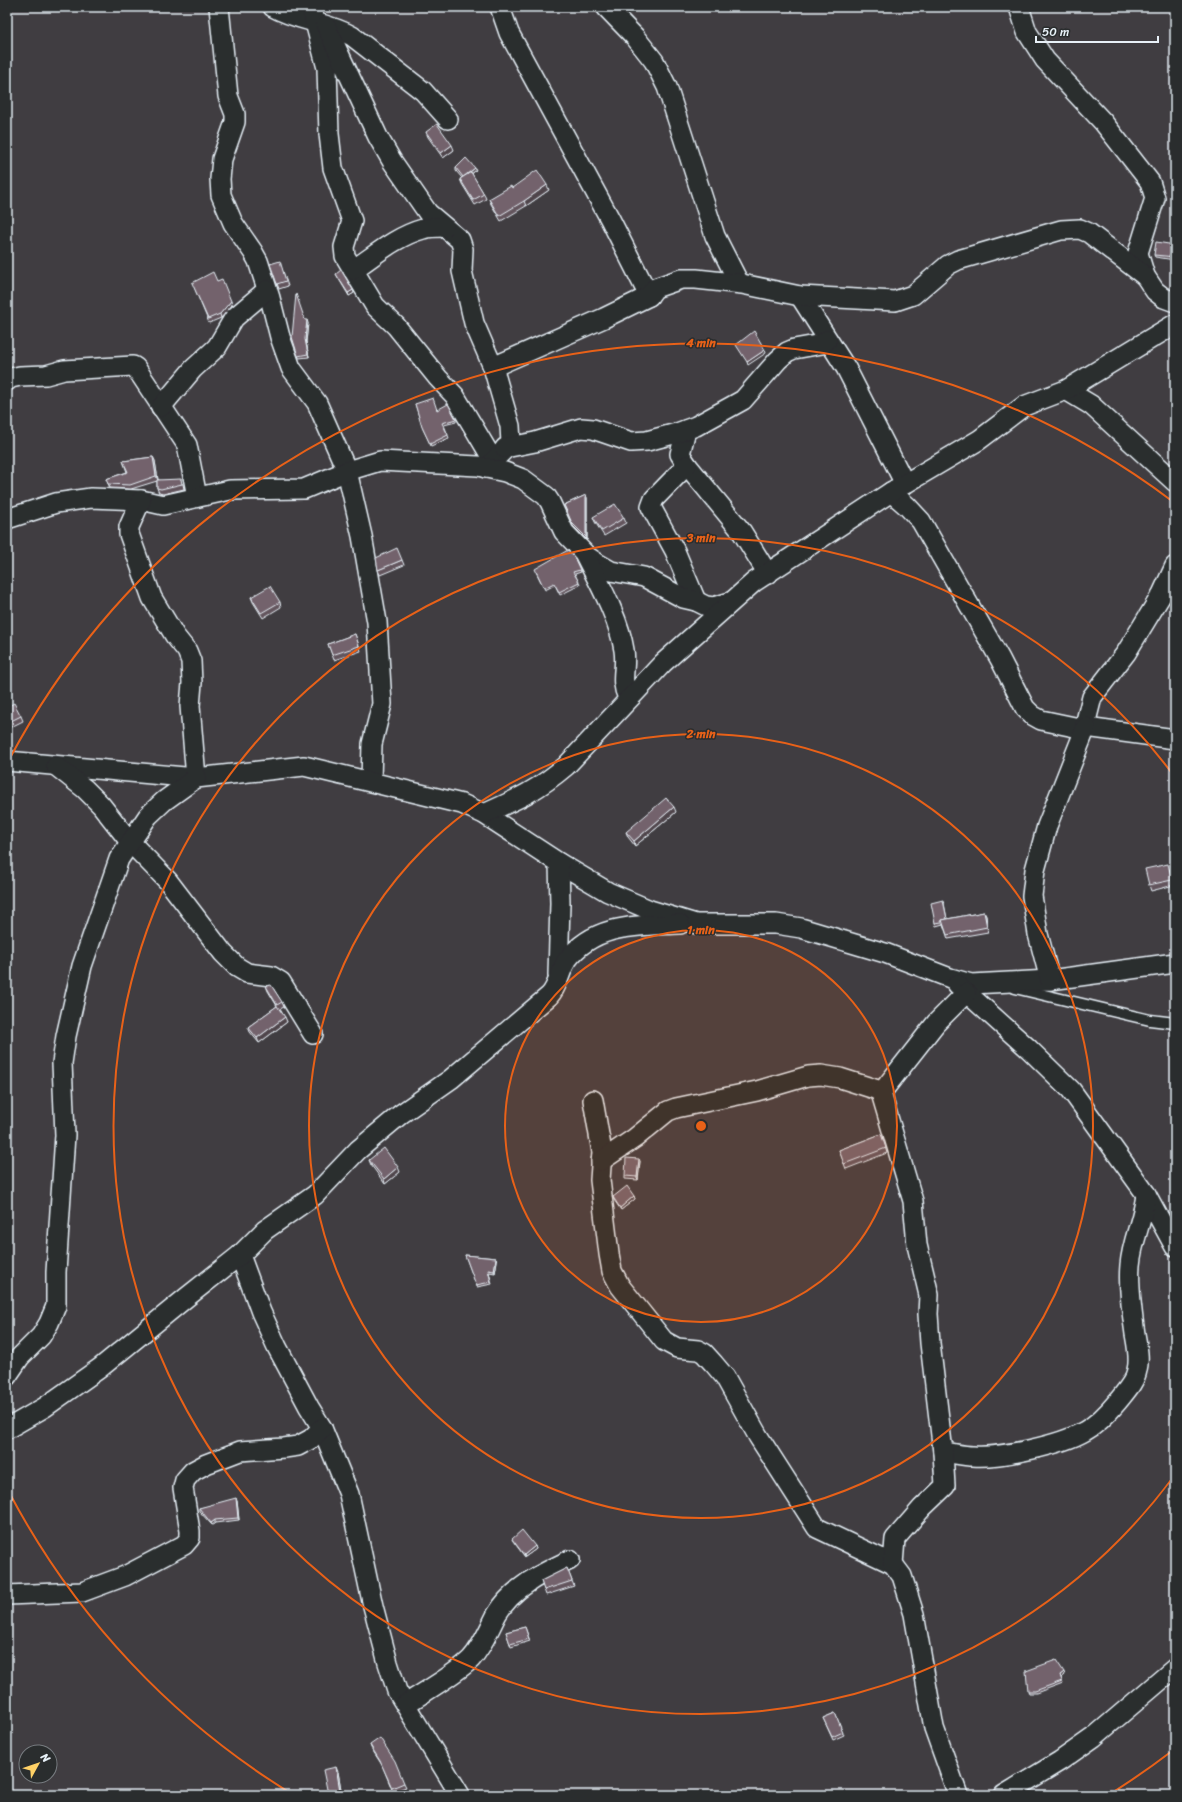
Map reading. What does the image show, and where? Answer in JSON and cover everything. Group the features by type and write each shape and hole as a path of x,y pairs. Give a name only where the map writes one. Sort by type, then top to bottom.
{"street":[{"path":"219,7 228,96 235,114 235,122 222,159 220,179 221,195 233,223 253,252 267,290 289,363 316,403 347,470 362,536 377,622 382,704 372,744 371,782"},
{"path":"273,7 318,19 352,36 423,91 448,119"},
{"path":"500,7 509,33 610,219 649,296"},
{"path":"606,7 640,43 654,61 666,87 715,236 739,283"},
{"path":"1019,7 1027,32 1045,60 1102,122 1150,182 1155,198 1138,253 1146,276 1155,291 1164,298 1175,302"},
{"path":"318,19 389,155 422,206 444,227 459,238 462,245 462,271 474,323 493,367 510,426 511,439 495,459"},
{"path":"318,19 327,68 329,134 333,168 352,221 343,251 375,306 396,326 438,378 455,396 495,459 505,472 523,479 546,496 564,532 583,552 597,563 611,571 644,577 677,596 696,601 706,606 712,607 730,602"},
{"path":"353,270 384,248 413,232 424,229 444,227"},
{"path":"493,367 604,318 649,296 655,288 681,278 739,283 800,296 895,301 913,295 948,265 958,260 1006,245 1073,228 1089,233 1146,276"},
{"path":"161,407 193,369 217,347 230,323 241,311 267,290"},
{"path":"800,296 846,368 898,488 908,506 921,522 1000,659 1025,708 1032,715 1041,720 1085,728 1175,739"},
{"path":"484,814 535,790 551,779 566,766 663,662 754,582 898,488 979,440 1024,406 1066,390 1175,324"},
{"path":"7,519 63,502 92,498 141,500 163,505 240,489 304,489 347,470 369,463 393,460 495,459 535,442 581,428 594,429 631,442 647,440 696,426 743,400 786,352 794,348 822,344 827,340"},
{"path":"7,381 20,376 46,375 64,370 133,366 136,368 187,445 197,497"},
{"path":"1066,390 1091,405 1175,482"},
{"path":"686,430 680,454 687,465 742,532 768,574"},
{"path":"687,465 654,499 651,507 675,551 696,601"},
{"path":"141,500 129,527 129,534 152,598 174,636 187,651 191,660 192,683 190,706 196,778"},
{"path":"583,552 601,587 620,633 624,650 623,685 628,698"},
{"path":"1050,980 1038,934 1032,896 1035,870 1047,826 1085,728 1092,697 1126,653 1162,594 1175,566"},
{"path":"7,761 196,778 304,766 462,804 484,814 608,892 650,910 696,924"},
{"path":"56,766 85,789 130,842 168,881 223,953 237,967 247,973 271,976 281,982 313,1034"},
{"path":"7,1376 20,1358 41,1336 49,1323 56,1306 56,1272 65,1134 62,1063 66,1036 82,966 119,859 148,816 164,801 196,778"},
{"path":"114,822 119,859"},
{"path":"558,980 560,863"},
{"path":"7,1429 45,1406 100,1368 240,1255 265,1230 315,1195 368,1141 401,1114 451,1079 554,991 564,965 568,959 580,946 593,937 620,927 696,924 776,924 800,928 885,953 950,978 971,984 1050,980 1175,963"},
{"path":"950,978 1029,1049 1071,1090 1146,1194 1175,1247"},
{"path":"893,1564 895,1539 922,1508 945,1486 943,1452 930,1343 928,1314 929,1295 918,1245 913,1201 881,1100 881,1091 936,1023 966,993"},
{"path":"601,1161 636,1138 668,1112 676,1108 757,1091 808,1076 821,1075 840,1078 881,1091"},
{"path":"593,1100 602,1152 600,1180 601,1198 612,1271 620,1286 664,1341 677,1348 698,1350 704,1353 725,1377 758,1436 817,1528 893,1564 902,1576 914,1614 934,1728 958,1795"},
{"path":"943,1452 974,1456 1004,1454 1040,1447 1068,1439 1086,1431 1109,1412 1126,1391 1137,1370 1138,1350 1129,1282 1132,1250 1145,1210 1146,1194"},
{"path":"240,1255 261,1312 277,1347 322,1428 349,1494 388,1663 397,1690 460,1795"},
{"path":"7,1595 82,1592 124,1576 184,1546 190,1538 190,1531 183,1488 185,1480 193,1471 240,1451 298,1446 311,1439 322,1428"},
{"path":"406,1704 470,1659 484,1642 498,1613 515,1592 538,1575 570,1560"},
{"path":"1004,1795 1060,1761 1094,1737 1175,1668"}],"lane":[{"path":"995,983 1150,1020 1175,1023"}],"building":[{"path":"437,124 452,145 441,153 426,132"},
{"path":"466,158 475,168 463,177 456,168"},
{"path":"537,170 547,185 499,216 489,199 511,186 512,188"},
{"path":"471,172 484,194 473,200 460,179"},
{"path":"1156,242 1175,245 1175,257 1154,255"},
{"path":"280,261 286,281 277,284 270,264"},
{"path":"341,270 353,290 348,293 336,274"},
{"path":"213,272 217,281 222,279 231,301 220,314 208,319 192,283"},
{"path":"296,294 305,320 307,320 305,339 308,354 298,356 292,337"},
{"path":"754,331 765,350 747,362 736,345"},
{"path":"433,398 437,410 448,404 456,419 442,423 448,435 430,444 422,427 415,404"},
{"path":"153,457 156,476 130,485 108,484 106,479 128,472 123,461"},
{"path":"181,479 182,484 161,489 157,488 157,480"},
{"path":"586,495 586,537 572,523 564,505"},
{"path":"615,504 624,518 602,531 593,517"},
{"path":"397,548 402,560 378,570 376,558"},
{"path":"568,550 574,557 580,570 573,572 579,582 559,592 554,583 544,588 535,569"},
{"path":"270,586 280,602 261,613 251,597"},
{"path":"355,634 359,646 332,655 328,644"},
{"path":"14,703 21,716 7,723 7,707"},
{"path":"666,798 674,807 634,841 626,832"},
{"path":"1168,864 1172,880 1149,885 1145,869"},
{"path":"943,900 947,919 942,920 942,922 935,923 931,903"},
{"path":"984,912 987,927 947,935 942,920"},
{"path":"271,985 282,1002 277,1005 266,986"},
{"path":"277,1006 285,1017 257,1038 248,1027"},
{"path":"881,1134 886,1148 844,1164 839,1150"},
{"path":"384,1148 398,1167 384,1179 369,1160"},
{"path":"626,1158 639,1159 637,1177 625,1176"},
{"path":"627,1186 634,1196 620,1208 613,1197"},
{"path":"465,1255 496,1258 494,1271 488,1270 491,1282 476,1285"},
{"path":"236,1498 238,1518 215,1520 211,1523 199,1508"},
{"path":"522,1530 535,1546 524,1555 512,1539"},
{"path":"567,1568 572,1581 544,1590 541,1581"},
{"path":"525,1627 529,1639 510,1644 506,1632"},
{"path":"1056,1660 1064,1672 1060,1675 1062,1681 1035,1691 1028,1691 1026,1671"},
{"path":"835,1713 843,1732 832,1737 823,1718"},
{"path":"380,1738 395,1761 404,1783 392,1788 380,1761 370,1745"},
{"path":"336,1767 340,1791 328,1794 323,1770"}]}
